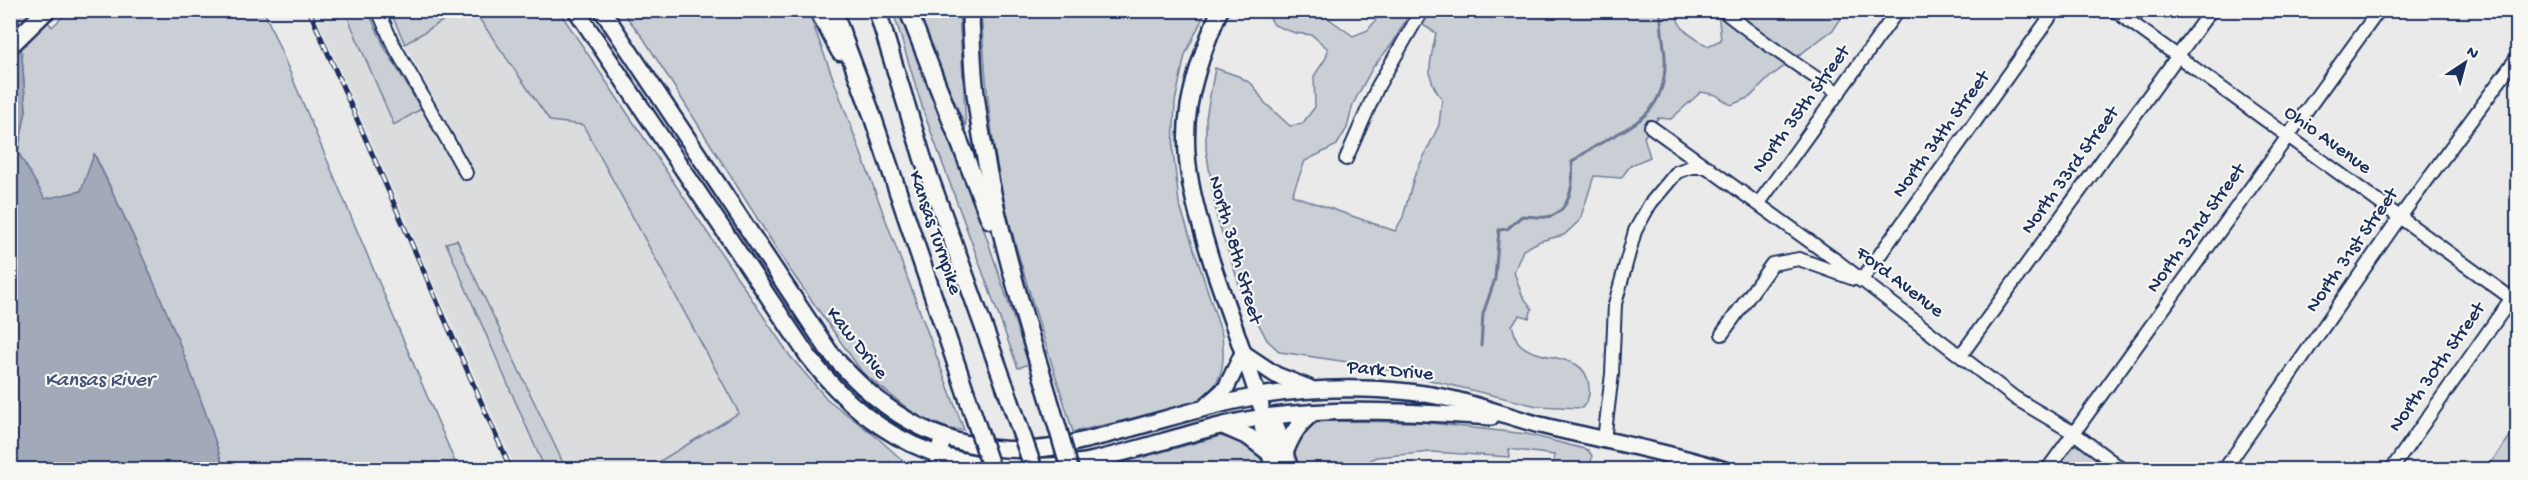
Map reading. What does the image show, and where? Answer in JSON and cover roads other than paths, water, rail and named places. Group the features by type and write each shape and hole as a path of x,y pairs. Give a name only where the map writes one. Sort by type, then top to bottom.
{"highway":[{"path":"10,46 47,10"},
{"path":"818,10 871,112"},
{"name":"Kansas Turnpike","path":"833,10 871,112 992,470"},
{"name":"Kansas Turnpike","path":"877,10 923,159 1034,470"},
{"path":"908,10 1008,263 1070,470"},
{"path":"970,10 975,97 1008,263"},
{"path":"1275,470 1293,432 1312,413"},
{"path":"1265,417 1276,427 1281,459"},
{"path":"1224,426 1249,437 1281,459"},
{"path":"936,465 943,437"}],"main road":[{"path":"576,10 831,387 876,427 918,449 936,465 1044,468 1085,462 1265,417"},
{"name":"Kaw Drive","path":"602,10 829,351 872,398 906,420 943,437 977,447 1007,450 1041,449 1129,430 1258,396"},
{"name":"North 38th Street","path":"1220,10 1202,51 1192,96 1187,153 1191,193 1265,417"},
{"path":"1201,410 1226,388 1243,353 1276,375 1311,389"},
{"name":"Park Drive","path":"1258,396 1311,389 1401,391 1435,396 1604,440 1683,457 1725,470"},
{"name":"Park Drive","path":"1265,417 1349,411 1432,412 1515,418"}],"street":[{"path":"378,10 392,42 466,173"},
{"path":"1346,159 1378,86 1422,10"},
{"path":"1722,10 1774,50 1839,93"},
{"name":"North 35th Street","path":"1759,203 1898,10"},
{"name":"North 34th Street","path":"1861,281 2055,10"},
{"name":"Ohio Avenue","path":"2114,10 2400,217 2515,297"},
{"name":"North 33rd Street","path":"1961,355 2211,10"},
{"name":"North 32nd Street","path":"2047,470 2379,10"},
{"name":"North 31st Street","path":"2224,470 2400,217 2517,56"},
{"name":"Ford Avenue","path":"1651,127 1759,203 1961,355 1977,370 2016,398 2074,433 2123,470"},
{"path":"1604,440 1612,374 1615,304 1635,231 1650,204 1677,172 1691,167 1708,167"},
{"path":"1722,334 1772,264 1799,259 1861,281"},
{"name":"North 30th Street","path":"2391,470 2515,297"}],"water":[{"name":"Kansas River","path":"10,11 14,11 19,18 26,110 18,152 45,199 81,191 94,154 131,231 182,349 224,469 11,469"}],"waterway":[{"path":"1481,346 1483,314 1495,279 1499,230 1507,229 1522,216 1546,217 1561,210 1571,187 1572,162 1588,150 1636,123 1648,112 1658,98 1664,80 1665,57 1661,10"}],"railway":[{"path":"309,10 511,470"}]}
